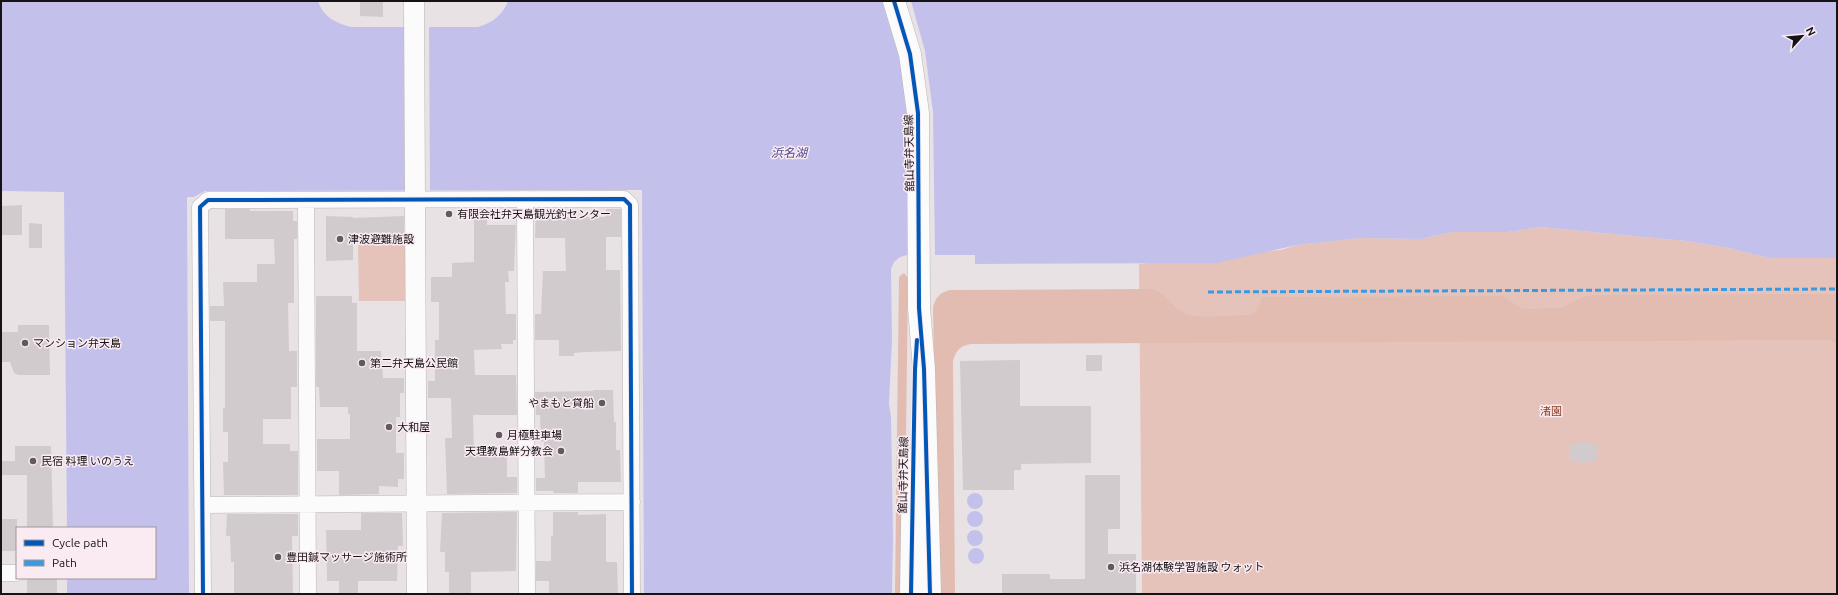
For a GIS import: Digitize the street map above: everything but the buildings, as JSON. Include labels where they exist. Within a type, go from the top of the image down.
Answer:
[{"type":"main road","name":"舘山寺弁天島線","points":[[894,1],[910,54],[917,106],[919,308],[914,369],[911,594]]},
{"type":"main road","name":"舘山寺弁天島線","points":[[919,308],[924,369],[930,594]]},
{"type":"street","points":[[414,1],[417,594]]},
{"type":"street","points":[[203,594],[200,207],[208,200],[306,200],[415,197],[624,199],[630,205],[632,594]]},
{"type":"street","points":[[525,199],[527,594]]},
{"type":"street","points":[[306,200],[308,594]]},
{"type":"street","points":[[202,505],[632,502]]},
{"type":"street","points":[[1,572],[16,573]]},
{"type":"green space","name":"渚園","points":[[1540,227],[1686,241],[1728,248],[1769,258],[1837,258],[1837,594],[1142,594],[1139,264],[1281,250],[1297,245],[1360,238],[1421,239],[1452,232],[1508,232]]},
{"type":"green space","points":[[406,244],[406,301],[359,301],[358,245]]},
{"type":"shaded area","points":[[904,273],[908,278],[904,594],[895,594],[899,277]]},
{"type":"shaded area","points":[[1151,289],[1161,293],[1176,308],[1185,314],[1207,317],[1250,315],[1255,313],[1262,298],[1266,297],[1500,296],[1507,298],[1521,308],[1525,309],[1561,308],[1580,298],[1592,295],[1837,294],[1837,346],[1830,340],[967,345],[959,349],[953,361],[955,594],[938,594],[933,307],[937,298],[941,294],[950,290]]},
{"type":"water","name":"浜名湖","points":[[1,1],[318,1],[320,7],[331,19],[352,27],[478,27],[496,18],[506,6],[508,1],[1837,1],[1837,258],[1769,258],[1728,248],[1686,241],[1540,227],[1508,232],[1452,232],[1421,239],[1360,238],[1297,245],[1217,263],[975,264],[975,255],[907,255],[900,257],[894,262],[891,269],[892,339],[889,404],[891,417],[893,537],[892,594],[644,594],[642,190],[205,191],[194,197],[187,197],[189,594],[67,594],[67,579],[156,579],[156,527],[67,527],[64,192],[1,191]]},
{"type":"water","points":[[972,493],[978,493],[983,498],[981,507],[978,509],[972,509],[967,504],[967,498]]},
{"type":"water","points":[[972,511],[978,511],[983,516],[981,525],[978,527],[972,527],[967,522],[967,516]]},
{"type":"water","points":[[972,530],[978,530],[983,535],[981,544],[978,546],[972,546],[967,541],[967,535]]},
{"type":"water","points":[[973,548],[979,548],[984,553],[982,562],[979,564],[973,564],[968,559],[968,553]]},
{"type":"pier","points":[[883,1],[911,1],[925,51],[933,112],[935,257],[908,257],[907,113],[899,56]]},
{"type":"pier","points":[[406,26],[429,26],[430,192],[407,192]]},
{"type":"marked path","points":[[1208,292],[1837,289]]},
{"type":"cycle path","points":[[894,1],[910,54],[918,113],[919,308],[924,369],[930,594]]},
{"type":"cycle path","points":[[203,594],[200,207],[208,200],[624,199],[630,205],[632,594]]},
{"type":"cycle path","points":[[911,594],[915,369],[917,340]]},
{"type":"place","name":"有限会社弁天島観光釣センター","points":[[449,214]]},
{"type":"place","name":"津波避難施設","points":[[340,239]]},
{"type":"place","name":"マンション弁天島","points":[[25,343]]},
{"type":"place","name":"第二弁天島公民館","points":[[362,363]]},
{"type":"place","name":"やまもと貸船","points":[[602,403]]},
{"type":"place","name":"大和屋","points":[[389,427]]},
{"type":"place","name":"月極駐車場","points":[[499,435]]},
{"type":"place","name":"天理教島鮮分教会","points":[[561,451]]},
{"type":"place","name":"民宿 料理 いのうえ","points":[[33,461]]},
{"type":"place","name":"豊田鍼マッサージ施術所","points":[[278,557]]},
{"type":"place","name":"浜名湖体験学習施設 ウォット","points":[[1111,567]]}]
